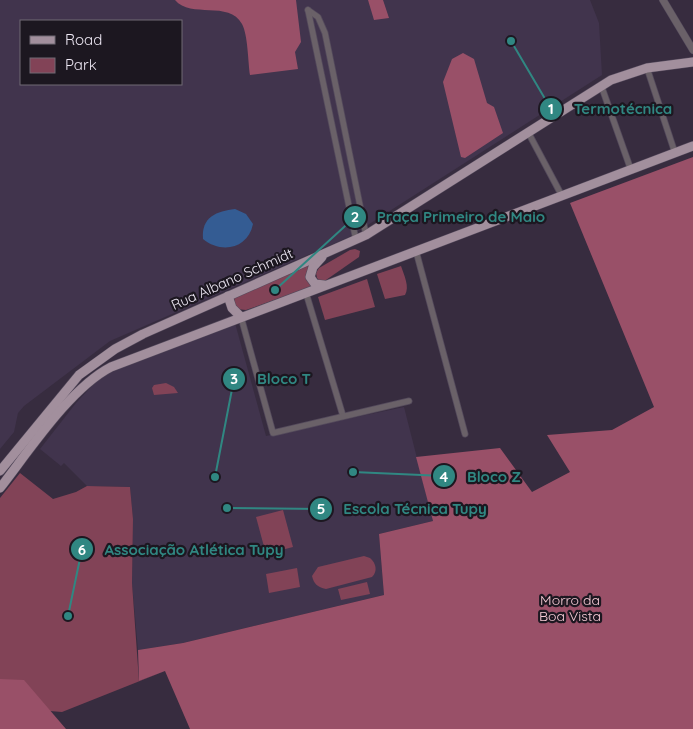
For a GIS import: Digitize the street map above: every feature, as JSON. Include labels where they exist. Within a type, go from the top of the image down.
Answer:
[{"type":"main road","name":"Rua Albano Schmidt","points":[[0,471],[73,381],[88,368],[134,338],[366,235],[601,85],[622,75],[647,68],[693,62]]},
{"type":"main road","points":[[0,488],[74,394],[94,376],[122,362],[693,146]]},
{"type":"main road","points":[[326,285],[315,284],[311,280],[310,274],[316,263],[331,251]]},
{"type":"main road","points":[[228,296],[232,308],[241,317]]},
{"type":"street","points":[[663,0],[693,50]]},
{"type":"street","points":[[356,240],[308,10],[318,17],[321,22],[366,235]]},
{"type":"street","points":[[647,68],[675,153]]},
{"type":"street","points":[[324,85],[335,83]]},
{"type":"street","points":[[601,85],[630,170]]},
{"type":"street","points":[[528,132],[562,196]]},
{"type":"street","points":[[416,251],[465,434]]},
{"type":"street","points":[[306,292],[343,416]]},
{"type":"street","points":[[241,317],[273,433],[409,400]]},
{"type":"shaded area","points":[[0,0],[590,0],[599,23],[602,75],[349,237],[110,341],[24,406],[18,413],[14,432],[0,449]]},
{"type":"shaded area","points":[[235,323],[266,436],[404,407],[433,521],[379,534],[384,595],[183,643],[138,650],[132,583],[133,519],[130,487],[87,486],[64,463],[61,466],[40,449],[76,403],[101,376]]},
{"type":"green space","points":[[175,0],[296,0],[301,42],[295,52],[298,69],[250,75],[246,35],[242,24],[236,17],[219,11],[200,10],[182,6]]},
{"type":"green space","points":[[368,0],[383,0],[389,18],[374,20]]},
{"type":"green space","points":[[463,53],[474,59],[487,103],[494,107],[503,133],[465,158],[461,157],[443,82],[452,59]]},
{"type":"green space","name":"Morro da Boa Vista","points":[[693,157],[693,729],[190,729],[165,671],[139,681],[138,650],[183,643],[384,595],[379,534],[433,521],[416,457],[500,448],[532,492],[570,472],[547,435],[612,430],[654,407],[570,203]]},
{"type":"green space","points":[[355,249],[360,251],[359,257],[326,280],[320,281],[317,278],[316,273],[319,268]]},
{"type":"green space","points":[[311,264],[307,275],[314,286],[246,310],[236,309],[234,298]]},
{"type":"green space","points":[[401,266],[407,285],[405,295],[385,299],[377,274]]},
{"type":"green space","points":[[367,279],[375,307],[325,320],[318,297]]},
{"type":"green space","points":[[166,383],[174,387],[178,393],[154,395],[152,388],[154,385]]},
{"type":"green space","points":[[20,473],[53,499],[76,492],[87,486],[130,487],[133,519],[132,583],[139,681],[165,671],[62,712],[0,707],[0,498]]},
{"type":"green space","points":[[283,510],[293,547],[266,554],[256,517]]},
{"type":"green space","points":[[364,556],[374,562],[376,570],[372,577],[326,589],[316,585],[312,576],[318,567]]},
{"type":"green space","points":[[297,568],[300,587],[269,593],[266,574]]},
{"type":"green space","points":[[367,582],[370,594],[341,600],[338,589]]},
{"type":"green space","points":[[0,679],[24,680],[66,729],[0,729]]},
{"type":"water","points":[[235,209],[246,214],[253,224],[246,239],[240,244],[225,247],[210,244],[203,239],[203,231],[208,220],[222,211]]},
{"type":"place","name":"Termotécnica","points":[[511,41]]},
{"type":"place","name":"Praça Primeiro de Maio","points":[[275,290]]},
{"type":"place","name":"Bloco Z","points":[[353,472]]},
{"type":"place","name":"Bloco T","points":[[215,477]]},
{"type":"place","name":"Escola Técnica Tupy","points":[[227,508]]},
{"type":"place","name":"Associação Atlética Tupy","points":[[68,616]]}]
